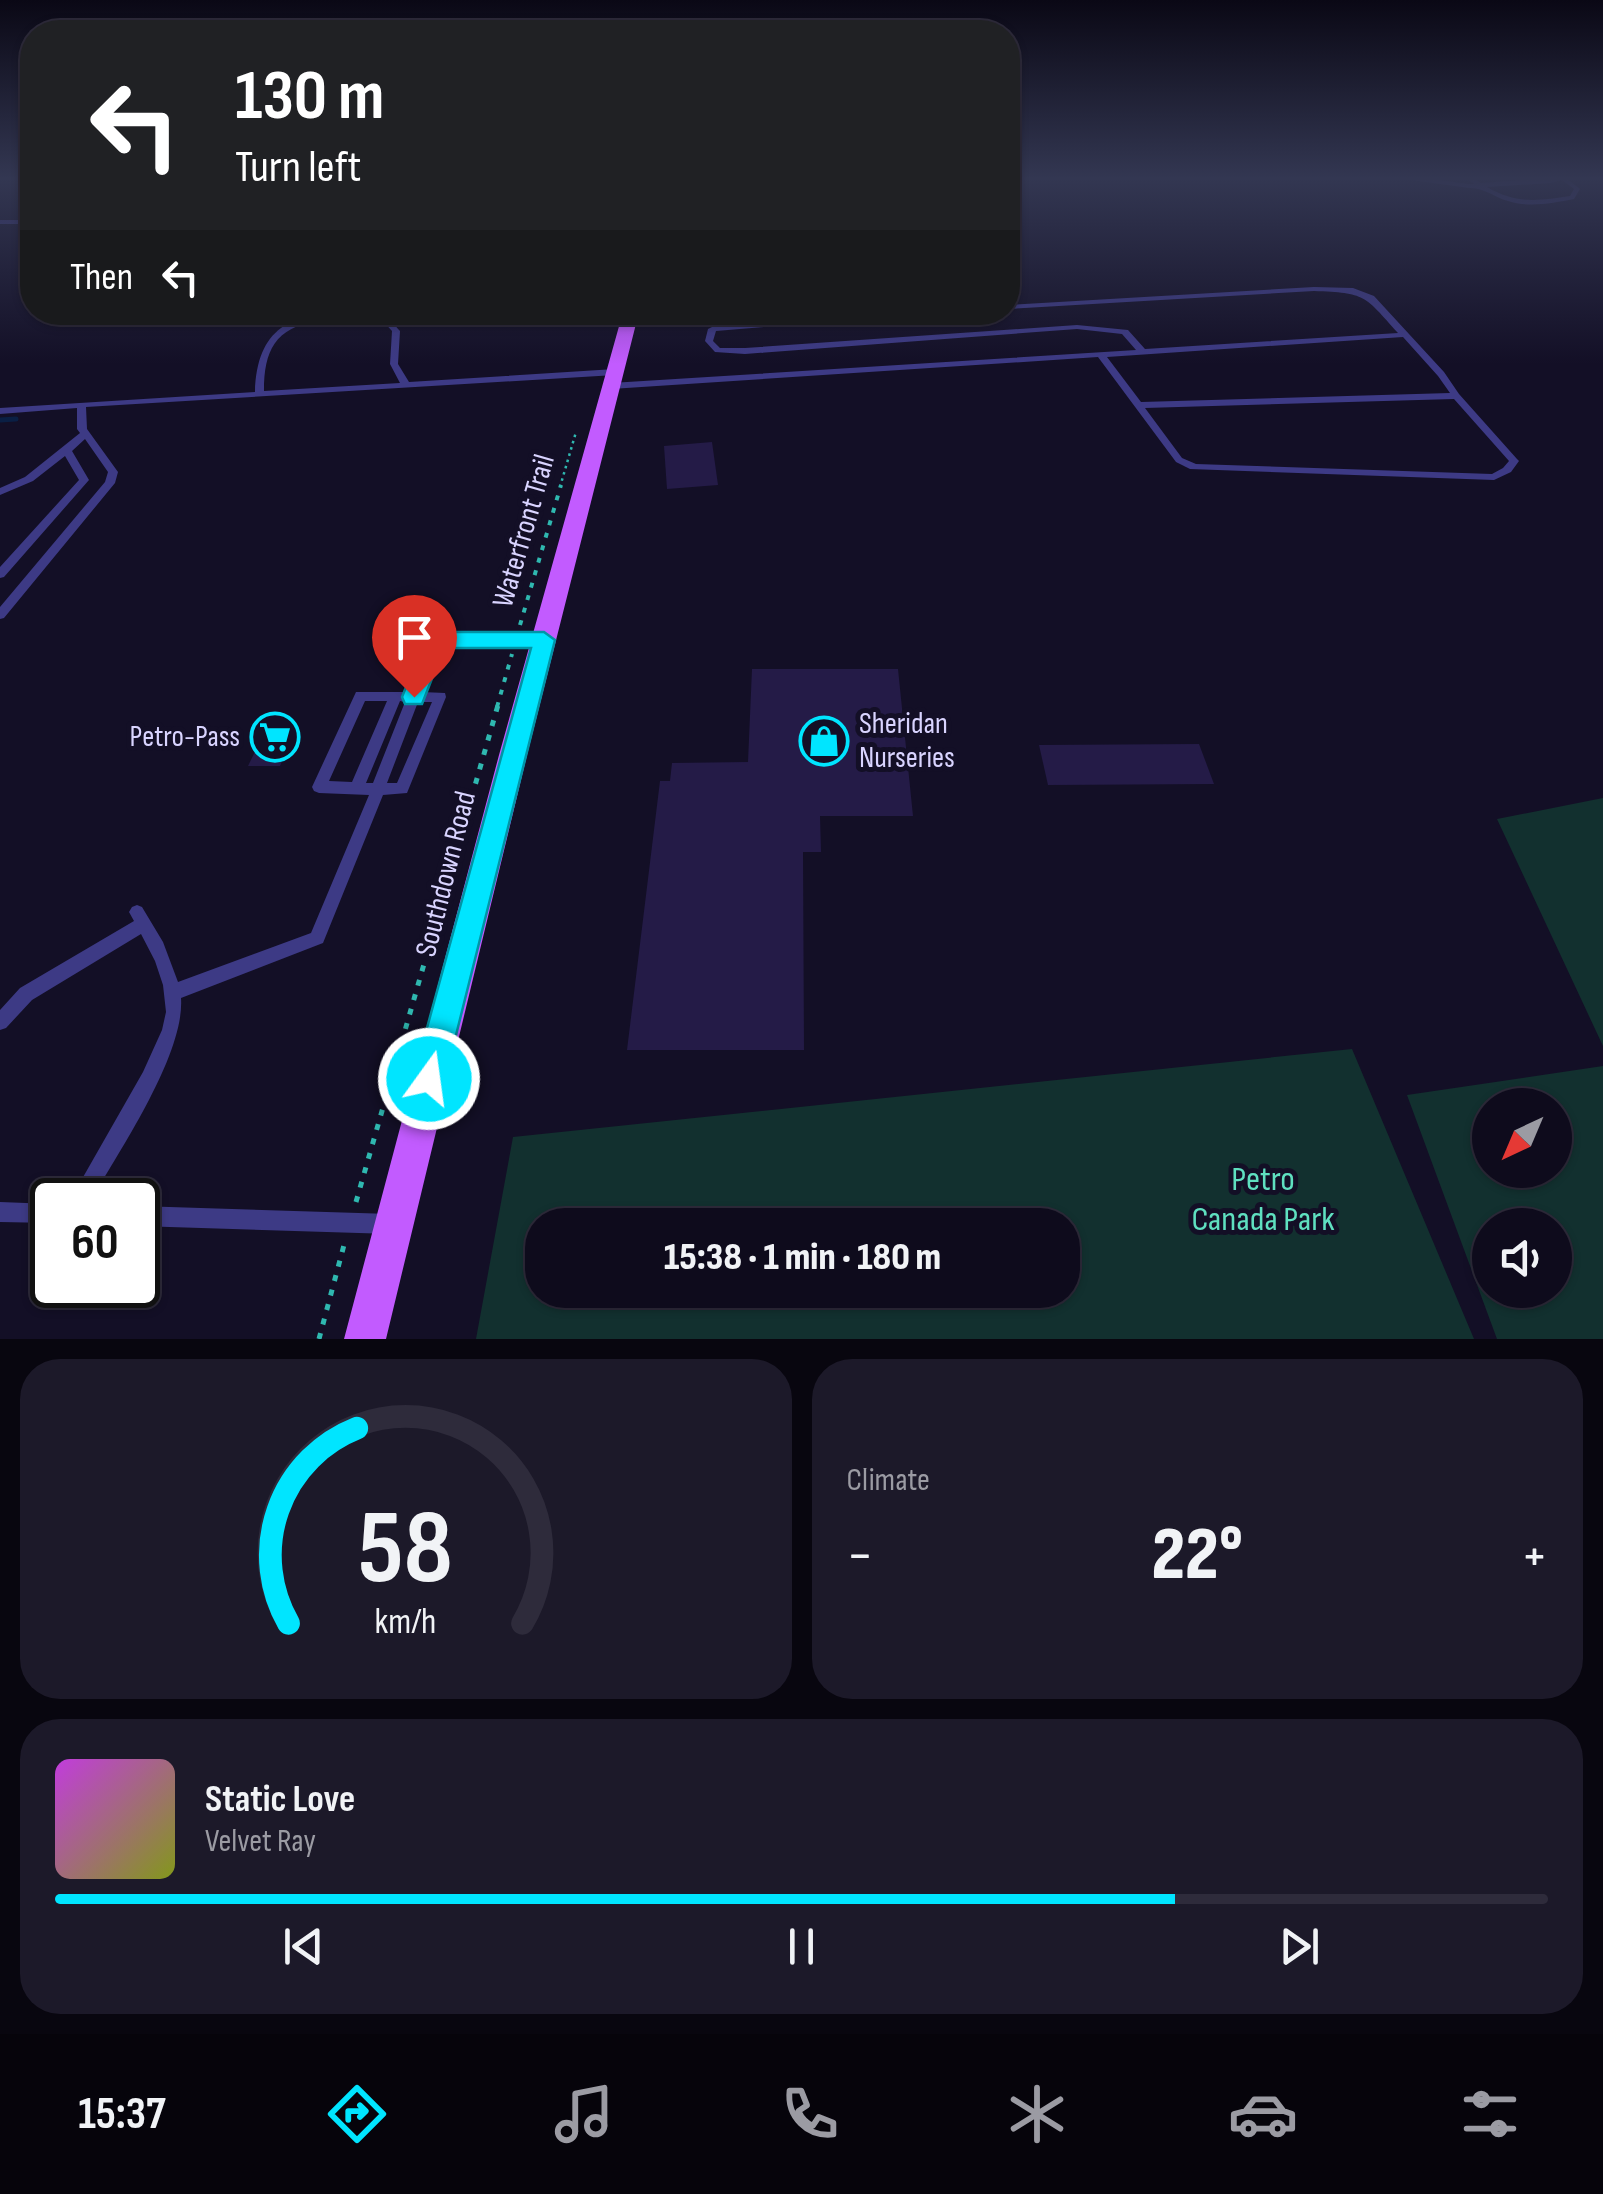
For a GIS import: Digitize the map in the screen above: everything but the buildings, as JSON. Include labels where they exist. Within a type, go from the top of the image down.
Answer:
[{"type":"main road","name":"Southdown Road","points":[[365,1339],[530,640],[628,325]]},
{"type":"lane","points":[[1020,306],[1353,290],[1371,298],[1514,460],[1507,470],[1494,476],[1194,466],[1179,460],[1102,356]]},
{"type":"lane","points":[[259,394],[260,358],[268,341],[296,325]]},
{"type":"lane","points":[[390,325],[396,332],[394,364],[406,385]]},
{"type":"lane","points":[[760,325],[712,329],[709,340],[718,350],[745,351],[1113,328],[1124,332],[1142,351]]},
{"type":"lane","points":[[908,325],[914,339]]},
{"type":"lane","points":[[0,411],[406,385],[1102,356],[1402,335]]},
{"type":"lane","points":[[1140,405],[1456,396]]},
{"type":"lane","points":[[0,615],[110,483],[110,462],[86,433],[81,405]]},
{"type":"lane","points":[[0,492],[29,479],[86,433]]},
{"type":"lane","points":[[0,574],[84,480],[67,450]]},
{"type":"lane","points":[[172,993],[316,938],[436,640],[530,640]]},
{"type":"lane","points":[[361,696],[395,697],[440,697],[402,789],[319,786],[361,696]]},
{"type":"lane","points":[[357,788],[395,697]]},
{"type":"lane","points":[[0,1022],[26,994],[140,918],[161,951],[172,993],[170,1033],[92,1178]]},
{"type":"lane","points":[[0,1212],[30,1213]]},
{"type":"lane","points":[[160,1217],[393,1224]]},
{"type":"path","name":"Waterfront Trail","points":[[318,1339],[350,1223],[530,640],[576,430]]},
{"type":"green space","points":[[1603,798],[1603,1046],[1497,819]]},
{"type":"green space","name":"Petro Canada Park","points":[[1352,1049],[1474,1339],[476,1339],[513,1137]]},
{"type":"green space","points":[[1603,1066],[1603,1339],[1497,1339],[1486,1308],[1572,1308],[1572,1208],[1472,1208],[1472,1271],[1407,1095]]},
{"type":"waterway","points":[[0,420],[16,419]]},
{"type":"place","name":"Petro-Pass","points":[[275,737]]},
{"type":"place","name":"Sheridan Nurseries","points":[[824,741]]},
{"type":"route","points":[[414,697],[436,640],[544,640],[429,1079]]}]
